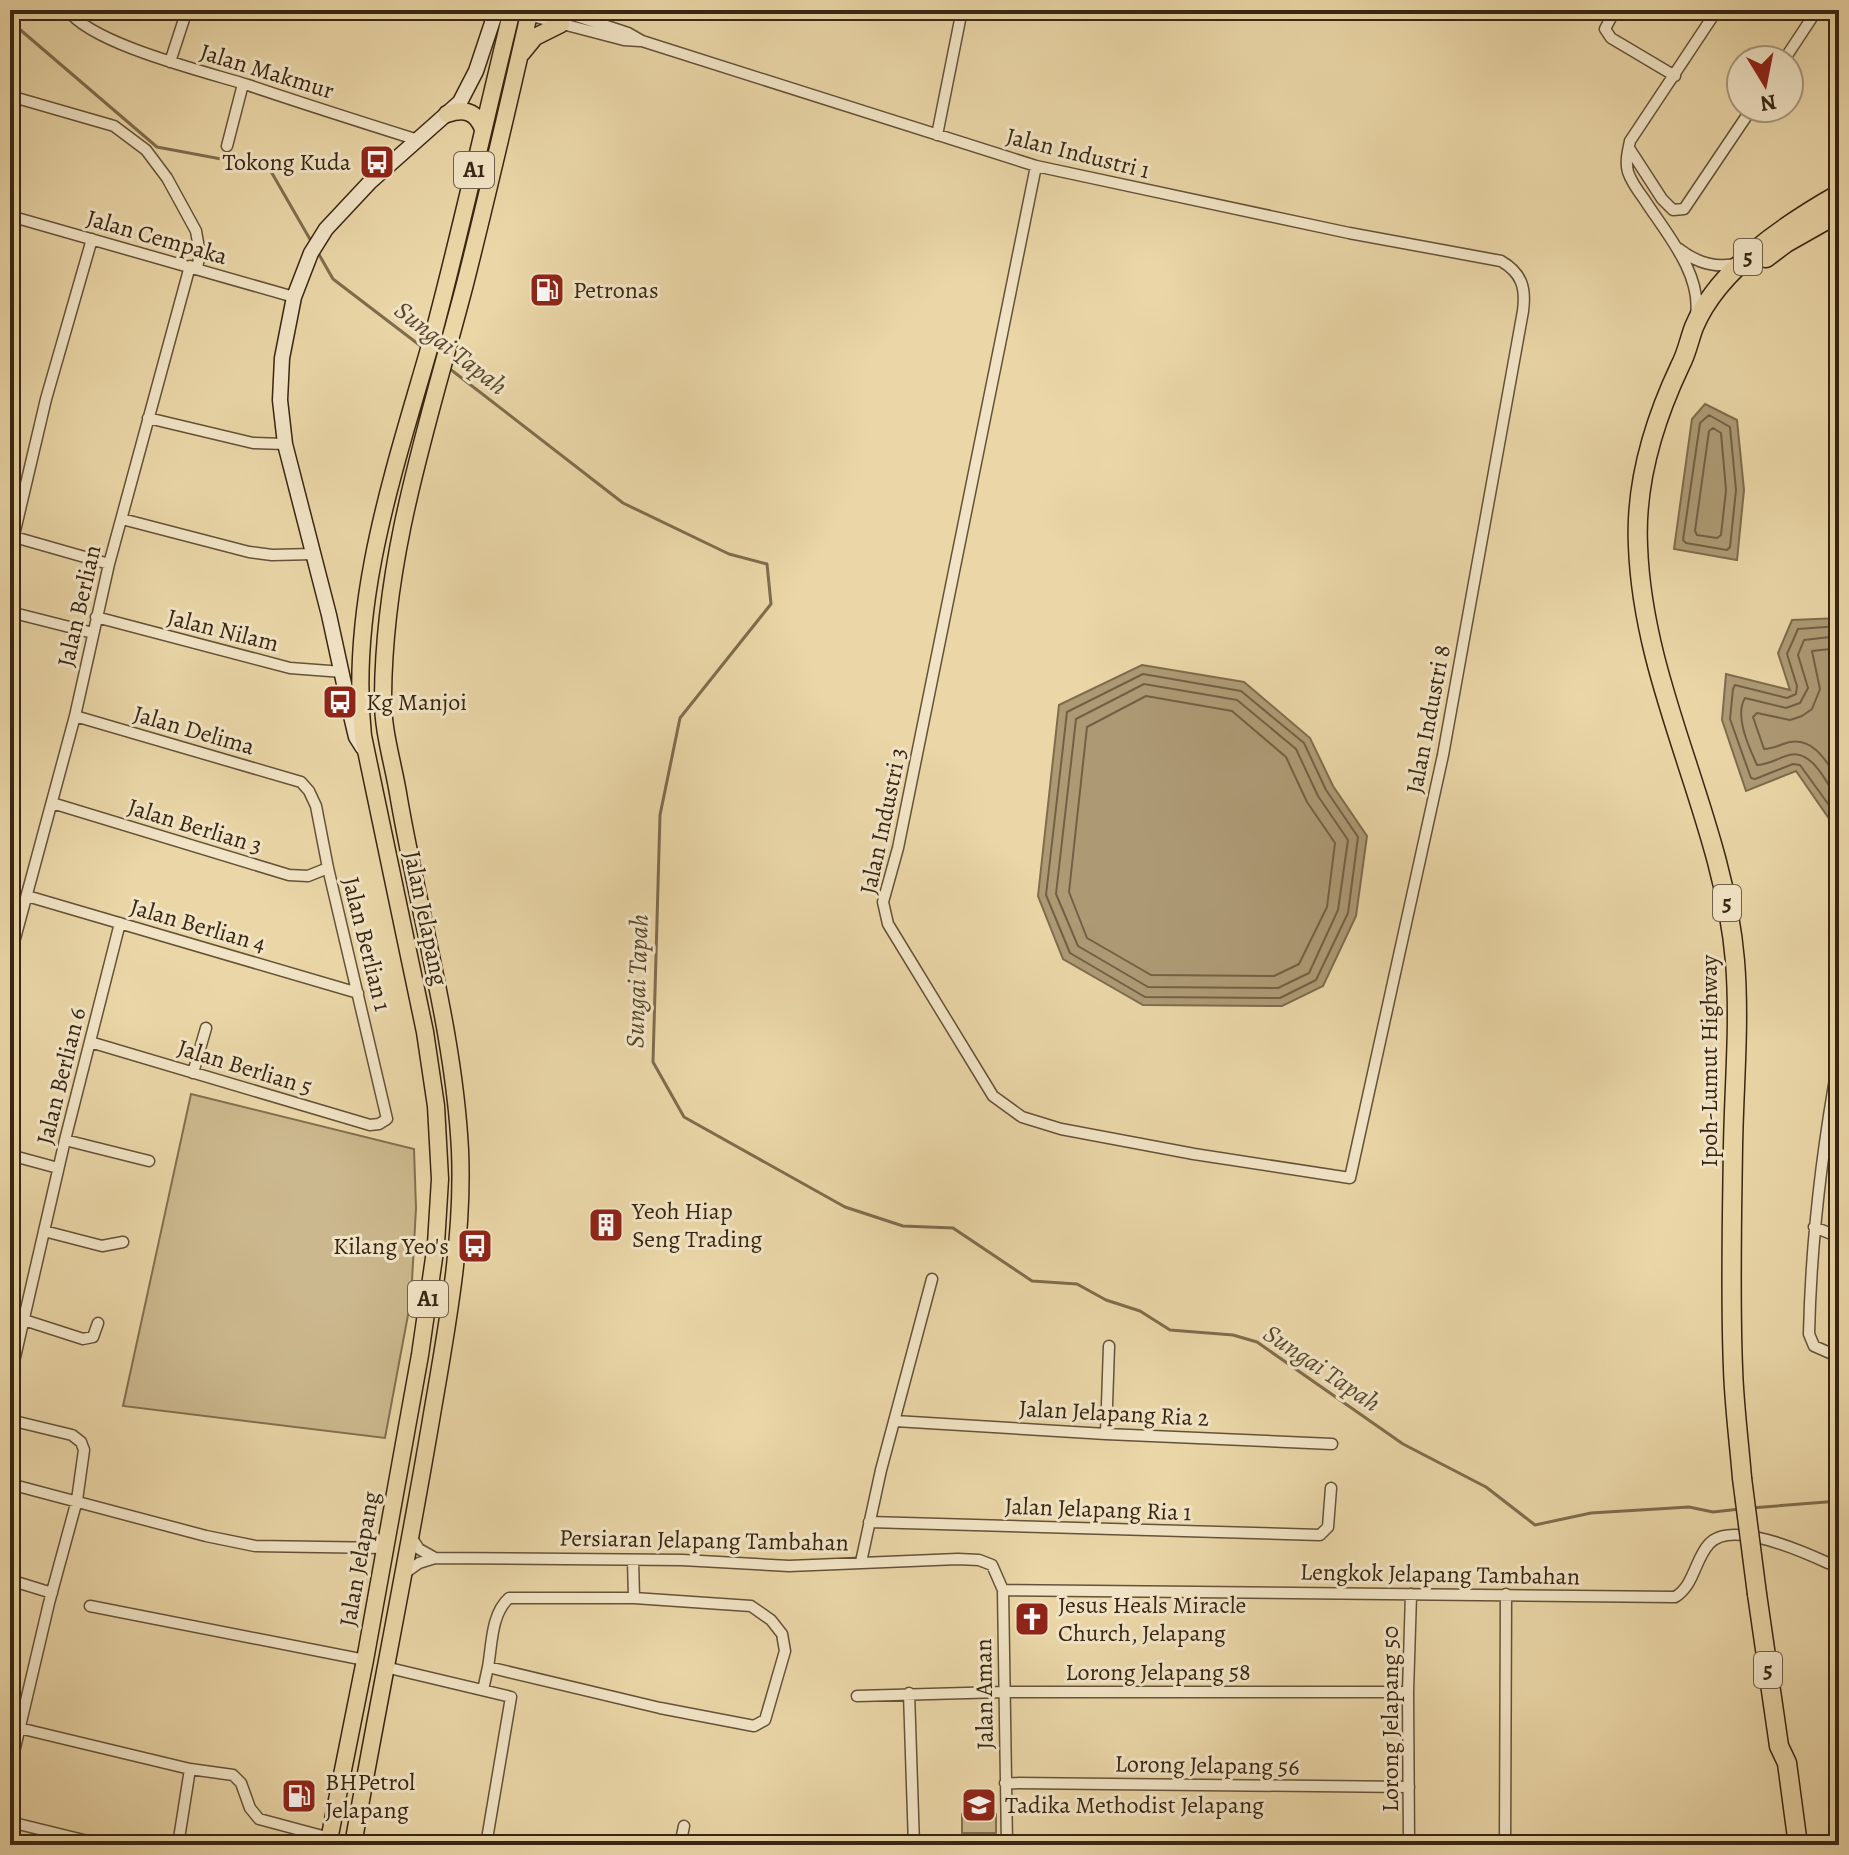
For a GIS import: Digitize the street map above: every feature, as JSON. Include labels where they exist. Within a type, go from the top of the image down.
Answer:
[{"type":"highway","name":"Ipoh-Lumut Highway","points":[[1798,1845],[1787,1763],[1779,1746],[1757,1594],[1742,1478],[1733,1371],[1735,961],[1725,887],[1653,650],[1641,588],[1637,542],[1652,435],[1689,348],[1694,328],[1706,306],[1742,262],[1802,215],[1839,194]]},
{"type":"highway","name":"Ipoh-Lumut Highway","points":[[1689,348],[1737,285],[1759,263],[1786,243],[1839,213]]},
{"type":"highway","name":"Ipoh-Lumut Highway","points":[[1779,1746],[1777,1758],[1789,1845]]},
{"type":"main road","name":"Jalan Jelapang","points":[[353,1845],[405,1573],[448,1321],[460,1157],[448,1044],[415,891],[382,702],[389,595],[411,480],[519,57],[520,12]]},
{"type":"main road","name":"Jalan Jelapang","points":[[329,1841],[420,1355],[436,1244],[440,1179],[436,1106],[425,1032],[366,751],[359,694],[366,594],[385,504],[434,328],[483,129],[520,12]]},
{"type":"main road","points":[[519,57],[535,37],[563,14]]},
{"type":"main road","points":[[447,114],[458,111],[472,113],[477,116],[483,129]]},
{"type":"main road","points":[[362,657],[368,691],[382,702],[370,719],[366,751]]},
{"type":"street","name":"Jalan Makmur","points":[[68,10],[73,18],[114,41],[170,62],[418,140]]},
{"type":"street","points":[[170,62],[187,10]]},
{"type":"street","points":[[447,114],[465,79],[484,10]]},
{"type":"street","points":[[366,751],[356,737],[343,672],[285,444],[280,400],[282,358],[294,297],[302,274],[326,229],[370,182],[460,102],[474,77],[495,14],[502,10],[520,12]]},
{"type":"street","points":[[937,135],[962,10]]},
{"type":"street","points":[[1615,10],[1605,29],[1611,38],[1675,76]]},
{"type":"street","points":[[1694,328],[1698,304],[1694,288],[1674,245],[1628,172],[1629,148],[1630,141],[1717,10]]},
{"type":"street","points":[[1795,44],[1817,10]]},
{"type":"street","name":"Jalan Industri 1","points":[[520,12],[563,14],[624,40],[642,41],[1036,166],[1349,233],[1501,261],[1513,267]]},
{"type":"street","points":[[227,146],[243,84]]},
{"type":"street","name":"Jalan Berlian","points":[[10,96],[114,126],[146,150],[167,178],[196,231],[200,254],[148,418],[96,617],[75,716],[10,957]]},
{"type":"street","points":[[1629,148],[1662,199],[1673,210],[1684,209],[1741,124]]},
{"type":"street","name":"Jalan Industri 3","points":[[1036,166],[901,834],[883,902],[888,924],[993,1096],[1022,1117],[1061,1129],[1194,1154],[1350,1178]]},
{"type":"street","name":"Jalan Cempaka","points":[[10,216],[294,297]]},
{"type":"street","points":[[10,552],[46,399],[92,239]]},
{"type":"street","points":[[1674,245],[1704,263],[1730,266],[1742,262]]},
{"type":"street","name":"Jalan Industri 8","points":[[1350,1178],[1443,755],[1520,325],[1524,287],[1513,267]]},
{"type":"street","points":[[148,418],[253,443],[270,446],[285,444]]},
{"type":"street","points":[[122,519],[249,552],[314,554]]},
{"type":"street","points":[[12,537],[109,564]]},
{"type":"street","points":[[10,612],[93,633]]},
{"type":"street","name":"Jalan Nilam","points":[[96,617],[290,668],[343,672]]},
{"type":"street","name":"Jalan Delima","points":[[75,716],[301,782]]},
{"type":"street","name":"Jalan Berlian 1","points":[[301,782],[316,806],[387,1119]]},
{"type":"street","name":"Jalan Berlian 3","points":[[52,803],[289,875],[308,876],[328,868]]},
{"type":"street","name":"Jalan Berlian 4","points":[[27,896],[358,993]]},
{"type":"street","name":"Jalan Berlian 6","points":[[10,1379],[58,1168],[120,923]]},
{"type":"street","points":[[193,1073],[206,1028]]},
{"type":"street","name":"Jalan Berlian 5","points":[[90,1042],[370,1125],[387,1119]]},
{"type":"street","points":[[1839,1057],[1834,1113],[1814,1227],[1809,1334],[1814,1346],[1839,1357]]},
{"type":"street","points":[[65,1140],[149,1161]]},
{"type":"street","points":[[10,1155],[58,1168]]},
{"type":"street","points":[[1814,1227],[1839,1237]]},
{"type":"street","points":[[44,1231],[102,1246],[123,1242]]},
{"type":"street","points":[[861,1562],[932,1279]]},
{"type":"street","points":[[24,1320],[83,1339],[96,1334],[98,1323]]},
{"type":"street","points":[[1106,1434],[1109,1346]]},
{"type":"street","points":[[10,1420],[72,1435],[81,1442],[84,1450],[77,1500],[10,1769]]},
{"type":"street","name":"Jalan Jelapang Ria 2","points":[[895,1421],[1106,1434],[1324,1441],[1332,1444]]},
{"type":"street","points":[[10,1484],[255,1546],[386,1548]]},
{"type":"street","name":"Jalan Jelapang Ria 1","points":[[869,1522],[1320,1535],[1328,1527],[1331,1488]]},
{"type":"street","name":"Lengkok Jelapang Tambahan","points":[[1003,1590],[1675,1597],[1684,1591],[1708,1544],[1717,1537],[1725,1536],[1767,1538],[1839,1565]]},
{"type":"street","points":[[411,1537],[419,1549],[435,1558]]},
{"type":"street","name":"Persiaran Jelapang Tambahan","points":[[405,1573],[419,1563],[435,1558],[633,1560],[789,1566],[979,1560],[992,1565],[1003,1590]]},
{"type":"street","points":[[633,1560],[634,1598]]},
{"type":"street","points":[[10,1580],[52,1593]]},
{"type":"street","name":"Jalan Aman","points":[[1003,1590],[1007,1845]]},
{"type":"street","name":"Lorong Jelapang 50","points":[[1409,1845],[1411,1594]]},
{"type":"street","points":[[1505,1845],[1506,1594]]},
{"type":"street","points":[[483,1690],[495,1623],[509,1598],[634,1598],[751,1606],[771,1620],[782,1634],[785,1651],[765,1720],[754,1726],[660,1708],[488,1667]]},
{"type":"street","points":[[90,1606],[365,1660]]},
{"type":"street","points":[[385,1667],[511,1697],[486,1845]]},
{"type":"street","name":"Lorong Jelapang 58","points":[[857,1696],[1003,1692],[1408,1692]]},
{"type":"street","points":[[909,1693],[914,1845]]},
{"type":"street","points":[[19,1728],[190,1769],[233,1775],[241,1783],[250,1808],[259,1819],[329,1841]]},
{"type":"street","points":[[178,1845],[190,1769]]},
{"type":"street","name":"Lorong Jelapang 56","points":[[1005,1783],[1409,1787]]},
{"type":"street","points":[[10,1822],[104,1845]]},
{"type":"street","points":[[680,1845],[684,1826]]},
{"type":"shaded area","points":[[191,1094],[414,1149],[416,1208],[411,1299],[385,1438],[123,1406]]},
{"type":"shaded area","points":[[962,1814],[996,1814],[996,1833],[962,1833]]},
{"type":"water","points":[[1705,404],[1737,420],[1744,490],[1737,560],[1674,549],[1692,419]]},
{"type":"water","points":[[1839,618],[1839,833],[1796,771],[1746,791],[1722,720],[1726,674],[1790,690],[1778,653],[1792,620]]},
{"type":"water","points":[[1142,665],[1244,682],[1310,738],[1333,786],[1367,836],[1356,916],[1323,986],[1282,1006],[1143,1005],[1063,959],[1038,896],[1059,705]]},
{"type":"waterway","name":"Sungai Tapah","points":[[10,21],[157,147],[269,168],[311,241]]},
{"type":"waterway","name":"Sungai Tapah","points":[[317,251],[333,279],[422,347]]},
{"type":"waterway","name":"Sungai Tapah","points":[[450,369],[623,503],[729,554],[767,564],[771,604],[680,718],[660,815],[653,1062],[684,1117],[845,1207],[903,1226],[953,1228],[1032,1281],[1077,1284],[1106,1300],[1140,1311],[1170,1330],[1233,1335],[1257,1342],[1403,1444],[1486,1487],[1535,1525],[1591,1513],[1689,1507],[1713,1512],[1740,1509]]},
{"type":"waterway","name":"Sungai Tapah","points":[[1751,1508],[1839,1501]]},
{"type":"place","name":"Tokong Kuda","points":[[377,162]]},
{"type":"place","name":"Petronas","points":[[547,290]]},
{"type":"place","name":"Kg Manjoi","points":[[340,702]]},
{"type":"place","name":"Yeoh Hiap Seng Trading","points":[[606,1225]]},
{"type":"place","name":"Kilang Yeo's","points":[[475,1246]]},
{"type":"place","name":"Jesus Heals Miracle Church, Jelapang","points":[[1032,1619]]},
{"type":"place","name":"BHPetrol Jelapang","points":[[299,1796]]},
{"type":"place","name":"Tadika Methodist Jelapang","points":[[979,1805]]}]
